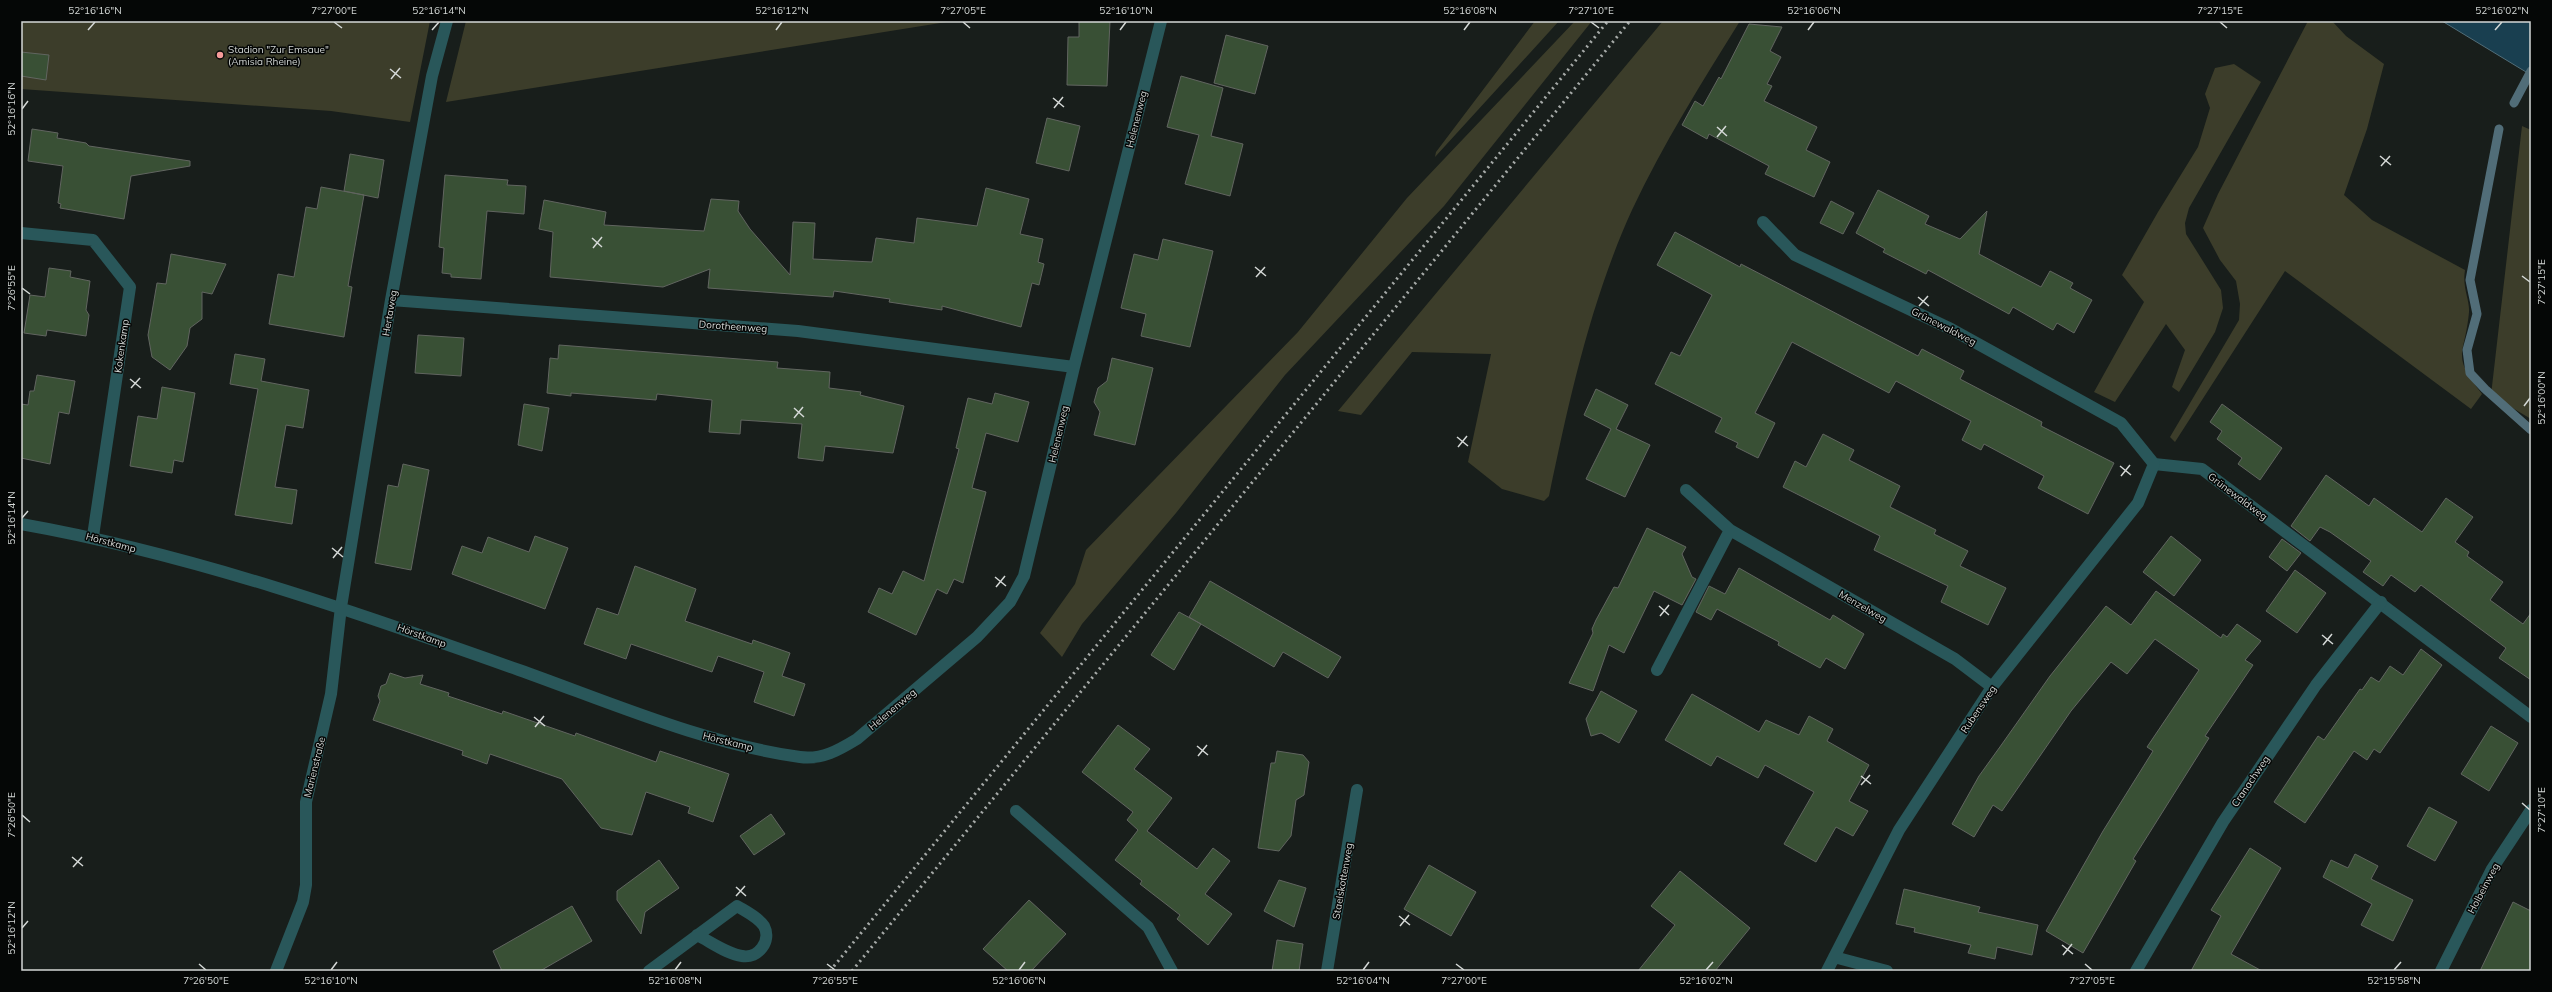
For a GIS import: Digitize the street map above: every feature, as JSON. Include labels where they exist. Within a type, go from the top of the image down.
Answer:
[{"type":"street","name":"Hertaweg","points":[[341,607],[391,300],[432,76],[447,21]]},
{"type":"street","name":"Helenenweg","points":[[818,758],[836,752],[857,739],[976,637],[1010,602],[1024,576],[1074,366],[1161,21]]},
{"type":"street","name":"Grünewaldweg","points":[[1763,222],[1795,255],[1951,329],[2121,423],[2154,464],[2202,469],[2381,602],[2531,717]]},
{"type":"street","name":"Kokenkamp","points":[[21,233],[94,240],[130,287],[93,536]]},
{"type":"street","name":"Dorotheenweg","points":[[391,300],[798,331],[1074,366]]},
{"type":"street","name":"Rubensweg","points":[[1827,971],[1899,830],[1992,687],[2138,503],[2154,464]]},
{"type":"street","name":"Menzelweg","points":[[1686,490],[1730,530],[1955,659],[1992,687]]},
{"type":"street","name":"Hörstkamp","points":[[21,524],[93,536],[341,607],[711,738],[801,757],[818,758]]},
{"type":"street","points":[[1656,670],[1730,530]]},
{"type":"street","name":"Cranachweg","points":[[2136,971],[2223,822],[2316,685],[2381,602]]},
{"type":"street","name":"Marienstraße","points":[[276,971],[303,902],[306,885],[306,802],[331,694],[341,607]]},
{"type":"street","name":"Staelskottenweg","points":[[1327,971],[1357,790]]},
{"type":"street","name":"Holbeinweg","points":[[2441,971],[2492,869],[2531,810]]},
{"type":"street","points":[[1016,811],[1148,926],[1172,971]]},
{"type":"street","points":[[649,971],[697,935],[737,906],[759,920],[766,932],[766,938],[760,951],[755,954],[743,956],[697,935]]},
{"type":"street","points":[[1834,957],[1887,971]]},
{"type":"green space","name":"Stadion \"Zur Emsaue\" (Amisia Rheine)","points":[[21,21],[430,21],[410,122],[331,111],[21,89]]},
{"type":"green space","points":[[466,21],[953,21],[446,102]]},
{"type":"green space","points":[[1535,21],[1559,21],[1435,157],[1436,152]]},
{"type":"green space","points":[[1575,21],[1592,21],[1444,206],[1285,375],[1176,513],[1082,624],[1062,657],[1040,633],[1075,584],[1086,550],[1298,332],[1407,198]]},
{"type":"green space","points":[[1663,21],[1740,21],[1670,137],[1644,185],[1617,244],[1593,315],[1573,387],[1549,496],[1544,501],[1502,489],[1468,462],[1491,354],[1412,352],[1361,415],[1338,411]]},
{"type":"green space","points":[[2308,21],[2332,21],[2346,36],[2384,64],[2367,129],[2344,195],[2372,220],[2465,270],[2464,282],[2469,312],[2462,354],[2463,362],[2472,381],[2482,394],[2471,409],[2285,271],[2175,442],[2170,437],[2239,320],[2240,304],[2236,281],[2220,260],[2203,228],[2218,194]]},
{"type":"green space","points":[[2234,64],[2261,82],[2189,208],[2185,223],[2186,234],[2221,290],[2223,308],[2215,332],[2179,392],[2172,387],[2185,350],[2166,324],[2115,402],[2094,392],[2144,302],[2122,275],[2158,212],[2198,147],[2210,108],[2205,94],[2215,68]]},
{"type":"green space","points":[[2522,126],[2531,130],[2531,419],[2491,395]]},
{"type":"water","points":[[2442,21],[2531,21],[2531,75]]},
{"type":"building","points":[[1079,21],[1110,21],[1107,86],[1067,85],[1068,37],[1079,37]]},
{"type":"building","points":[[1749,24],[1782,27],[1770,51],[1781,57],[1767,84],[1772,86],[1764,101],[1817,127],[1806,150],[1830,162],[1814,197],[1765,174],[1769,166],[1709,134],[1707,139],[1682,125],[1695,101],[1703,106],[1719,77],[1721,79]]},
{"type":"building","points":[[1226,35],[1268,46],[1255,94],[1214,83]]},
{"type":"building","points":[[21,52],[49,55],[46,80],[21,76]]},
{"type":"building","points":[[1181,76],[1223,88],[1211,136],[1243,144],[1230,196],[1185,184],[1199,135],[1167,127]]},
{"type":"building","points":[[1047,118],[1080,126],[1069,171],[1036,163]]},
{"type":"building","points":[[32,129],[58,133],[57,138],[86,143],[89,146],[190,161],[190,166],[131,176],[124,219],[60,208],[61,204],[58,203],[63,166],[28,161]]},
{"type":"building","points":[[350,154],[384,160],[378,198],[344,191]]},
{"type":"building","points":[[445,175],[508,180],[507,185],[526,186],[524,214],[487,211],[481,279],[451,277],[451,274],[442,273],[444,248],[439,247]]},
{"type":"building","points":[[321,187],[364,195],[348,286],[352,287],[344,337],[269,324],[278,274],[294,277],[306,207],[317,209]]},
{"type":"building","points":[[986,188],[1029,199],[1020,234],[1043,239],[1038,262],[1044,264],[1039,285],[1032,283],[1021,327],[942,306],[942,310],[889,302],[890,299],[834,291],[833,297],[708,288],[710,269],[663,287],[550,277],[553,232],[539,229],[544,200],[606,212],[604,225],[704,231],[711,199],[739,201],[738,211],[750,229],[790,275],[793,222],[815,223],[813,259],[872,262],[876,238],[914,243],[917,218],[977,226]]},
{"type":"building","points":[[1878,190],[1929,216],[1925,224],[1960,239],[1987,211],[1979,254],[2041,287],[2050,271],[2073,283],[2070,288],[2092,300],[2074,333],[2057,323],[2053,330],[2013,307],[2009,314],[1928,270],[1926,274],[1883,252],[1885,249],[1856,233]]},
{"type":"building","points":[[1831,201],[1854,213],[1843,234],[1820,223]]},
{"type":"building","points":[[1675,232],[1740,267],[1741,264],[1918,356],[1922,349],[1964,371],[1960,379],[2042,422],[2041,426],[2114,463],[2088,514],[2038,488],[2044,476],[1984,444],[1981,450],[1962,440],[1971,421],[1896,381],[1889,393],[1792,342],[1755,413],[1775,423],[1758,458],[1736,447],[1738,443],[1715,432],[1722,418],[1655,384],[1671,352],[1680,356],[1712,295],[1657,265]]},
{"type":"building","points":[[1163,239],[1213,251],[1190,347],[1141,336],[1146,314],[1121,308],[1134,254],[1158,260]]},
{"type":"building","points":[[171,254],[226,264],[212,294],[202,292],[202,319],[190,328],[187,346],[170,370],[152,357],[148,335],[157,283],[166,284]]},
{"type":"building","points":[[49,268],[71,271],[70,277],[90,281],[86,310],[89,315],[86,336],[47,330],[46,336],[24,333],[30,295],[45,297]]},
{"type":"building","points":[[418,335],[464,338],[461,376],[415,373]]},
{"type":"building","points":[[559,345],[778,362],[777,368],[830,372],[829,388],[861,392],[860,395],[904,406],[893,453],[825,446],[823,461],[798,458],[802,424],[741,420],[740,434],[709,432],[712,400],[657,394],[656,400],[571,393],[571,396],[547,393],[550,358],[558,359]]},
{"type":"building","points":[[235,354],[265,359],[261,381],[309,390],[303,428],[286,425],[275,487],[297,490],[292,524],[235,515],[258,389],[230,384]]},
{"type":"building","points":[[1112,358],[1153,368],[1135,445],[1094,435],[1100,412],[1094,402],[1098,388],[1107,381]]},
{"type":"building","points":[[37,375],[75,381],[69,414],[59,412],[50,464],[21,458],[21,404],[28,405],[30,391],[34,391]]},
{"type":"building","points":[[162,387],[195,393],[183,462],[174,460],[172,473],[130,466],[138,416],[157,419]]},
{"type":"building","points":[[1596,389],[1628,405],[1616,429],[1650,445],[1625,497],[1586,479],[1611,429],[1584,415]]},
{"type":"building","points":[[995,393],[1029,402],[1018,442],[986,433],[972,488],[986,492],[963,583],[954,579],[947,594],[937,589],[916,635],[868,612],[879,588],[892,594],[903,571],[924,581],[959,449],[956,448],[968,398],[992,404]]},
{"type":"building","points":[[524,404],[549,408],[542,451],[518,445]]},
{"type":"building","points":[[2222,404],[2282,448],[2260,480],[2238,464],[2242,458],[2217,439],[2222,431],[2210,422]]},
{"type":"building","points":[[1823,434],[1854,450],[1849,460],[1900,486],[1890,507],[1936,530],[1934,534],[1968,551],[1960,566],[2006,588],[1988,625],[1941,602],[1948,586],[1874,550],[1880,536],[1783,487],[1795,461],[1806,467]]},
{"type":"building","points":[[403,464],[429,470],[411,570],[375,563],[388,485],[398,487]]},
{"type":"building","points":[[2326,475],[2369,506],[2374,498],[2422,532],[2446,498],[2473,517],[2455,542],[2469,552],[2467,556],[2503,582],[2490,600],[2523,624],[2531,613],[2531,680],[2499,658],[2506,648],[2421,585],[2415,592],[2391,575],[2383,586],[2363,572],[2371,561],[2330,532],[2320,527],[2310,541],[2291,526]]},
{"type":"building","points":[[1647,528],[1686,547],[1682,554],[1692,577],[1696,579],[1682,605],[1654,591],[1624,653],[1609,645],[1593,691],[1569,683],[1593,633],[1592,629],[1596,620],[1614,587],[1618,588]]},
{"type":"building","points":[[535,536],[568,548],[545,609],[452,574],[462,546],[482,553],[488,537],[529,552]]},
{"type":"building","points":[[2171,536],[2201,560],[2174,596],[2143,572]]},
{"type":"building","points":[[2282,539],[2301,553],[2287,571],[2269,557]]},
{"type":"building","points":[[635,566],[696,589],[685,621],[752,644],[753,640],[790,653],[782,676],[805,684],[794,716],[754,702],[764,672],[718,656],[712,672],[631,644],[626,659],[584,644],[597,608],[618,615]]},
{"type":"building","points":[[1739,568],[1830,620],[1833,615],[1864,634],[1845,669],[1826,658],[1820,668],[1778,645],[1779,642],[1717,609],[1711,620],[1696,612],[1709,586],[1725,594]]},
{"type":"building","points":[[2295,570],[2326,593],[2297,633],[2266,611]]},
{"type":"building","points":[[1210,581],[1341,657],[1328,678],[1283,652],[1274,667],[1189,617]]},
{"type":"building","points":[[2156,591],[2221,638],[2223,634],[2227,637],[2237,624],[2261,641],[2245,660],[2253,665],[2205,736],[2209,738],[2133,859],[2136,861],[2083,953],[2046,931],[2103,831],[2153,751],[2147,747],[2199,670],[2155,639],[2127,674],[2111,662],[2071,711],[2002,811],[1993,805],[1974,837],[1952,824],[1979,776],[2050,676],[2106,606],[2131,625]]},
{"type":"building","points":[[1179,612],[1201,624],[1174,670],[1151,655]]},
{"type":"building","points":[[2421,649],[2442,665],[2380,753],[2374,749],[2367,760],[2354,751],[2305,823],[2274,802],[2318,736],[2324,740],[2360,689],[2362,690],[2371,677],[2379,682],[2390,666],[2403,675]]},
{"type":"building","points":[[390,673],[405,678],[423,675],[420,684],[449,693],[448,696],[502,714],[503,711],[575,736],[576,733],[656,762],[660,751],[729,774],[713,822],[688,813],[690,807],[646,792],[632,835],[601,828],[562,779],[490,754],[487,764],[462,755],[463,751],[373,720],[380,701],[378,696],[381,686],[386,684]]},
{"type":"building","points":[[1601,691],[1637,711],[1619,743],[1601,733],[1591,736],[1586,719]]},
{"type":"building","points":[[1692,694],[1759,732],[1766,720],[1799,735],[1809,716],[1833,729],[1827,741],[1869,765],[1849,801],[1868,811],[1853,836],[1836,827],[1816,862],[1784,844],[1814,792],[1765,765],[1758,778],[1717,756],[1711,766],[1665,740]]},
{"type":"building","points":[[1118,725],[1150,749],[1134,769],[1172,798],[1147,831],[1197,869],[1213,848],[1230,861],[1205,894],[1232,914],[1208,945],[1177,919],[1180,915],[1140,884],[1142,881],[1115,860],[1138,830],[1127,820],[1133,812],[1082,772]]},
{"type":"building","points":[[2491,726],[2518,743],[2489,791],[2461,774]]},
{"type":"building","points":[[1277,751],[1303,755],[1309,762],[1304,795],[1296,800],[1291,836],[1279,851],[1258,848],[1271,763],[1275,763]]},
{"type":"building","points":[[2429,807],[2457,822],[2435,861],[2407,846]]},
{"type":"building","points":[[771,814],[785,834],[754,855],[740,836]]},
{"type":"building","points":[[2250,848],[2281,868],[2231,954],[2262,971],[2191,971],[2221,916],[2211,910]]},
{"type":"building","points":[[2355,854],[2378,866],[2371,879],[2413,900],[2393,941],[2361,925],[2372,904],[2323,877],[2331,860],[2348,868]]},
{"type":"building","points":[[659,860],[679,888],[645,912],[641,934],[617,900],[617,891]]},
{"type":"building","points":[[1429,865],[1476,892],[1451,936],[1404,909]]},
{"type":"building","points":[[1680,871],[1750,928],[1715,971],[1638,971],[1675,925],[1651,906]]},
{"type":"building","points":[[1279,880],[1306,888],[1294,927],[1264,911]]},
{"type":"building","points":[[1904,889],[1980,907],[1978,912],[2038,925],[2032,955],[1997,947],[1995,959],[1968,953],[1971,945],[1914,932],[1915,928],[1896,924]]},
{"type":"building","points":[[1029,900],[1066,934],[1031,971],[1008,971],[983,949]]},
{"type":"building","points":[[2513,902],[2531,911],[2531,971],[2480,971]]},
{"type":"building","points":[[572,906],[592,941],[540,971],[502,971],[493,951]]},
{"type":"building","points":[[1277,940],[1303,944],[1299,971],[1272,971]]},
{"type":"waterway","points":[[2514,103],[2531,71]]},
{"type":"waterway","points":[[2499,129],[2470,280],[2477,314],[2467,350],[2470,373],[2485,389],[2531,430]]},
{"type":"railway","points":[[830,971],[1608,21]]},
{"type":"railway","points":[[852,971],[1630,21]]},
{"type":"place","name":"Stadion \"Zur Emsaue\" (Amisia Rheine)","points":[[220,55]]}]
